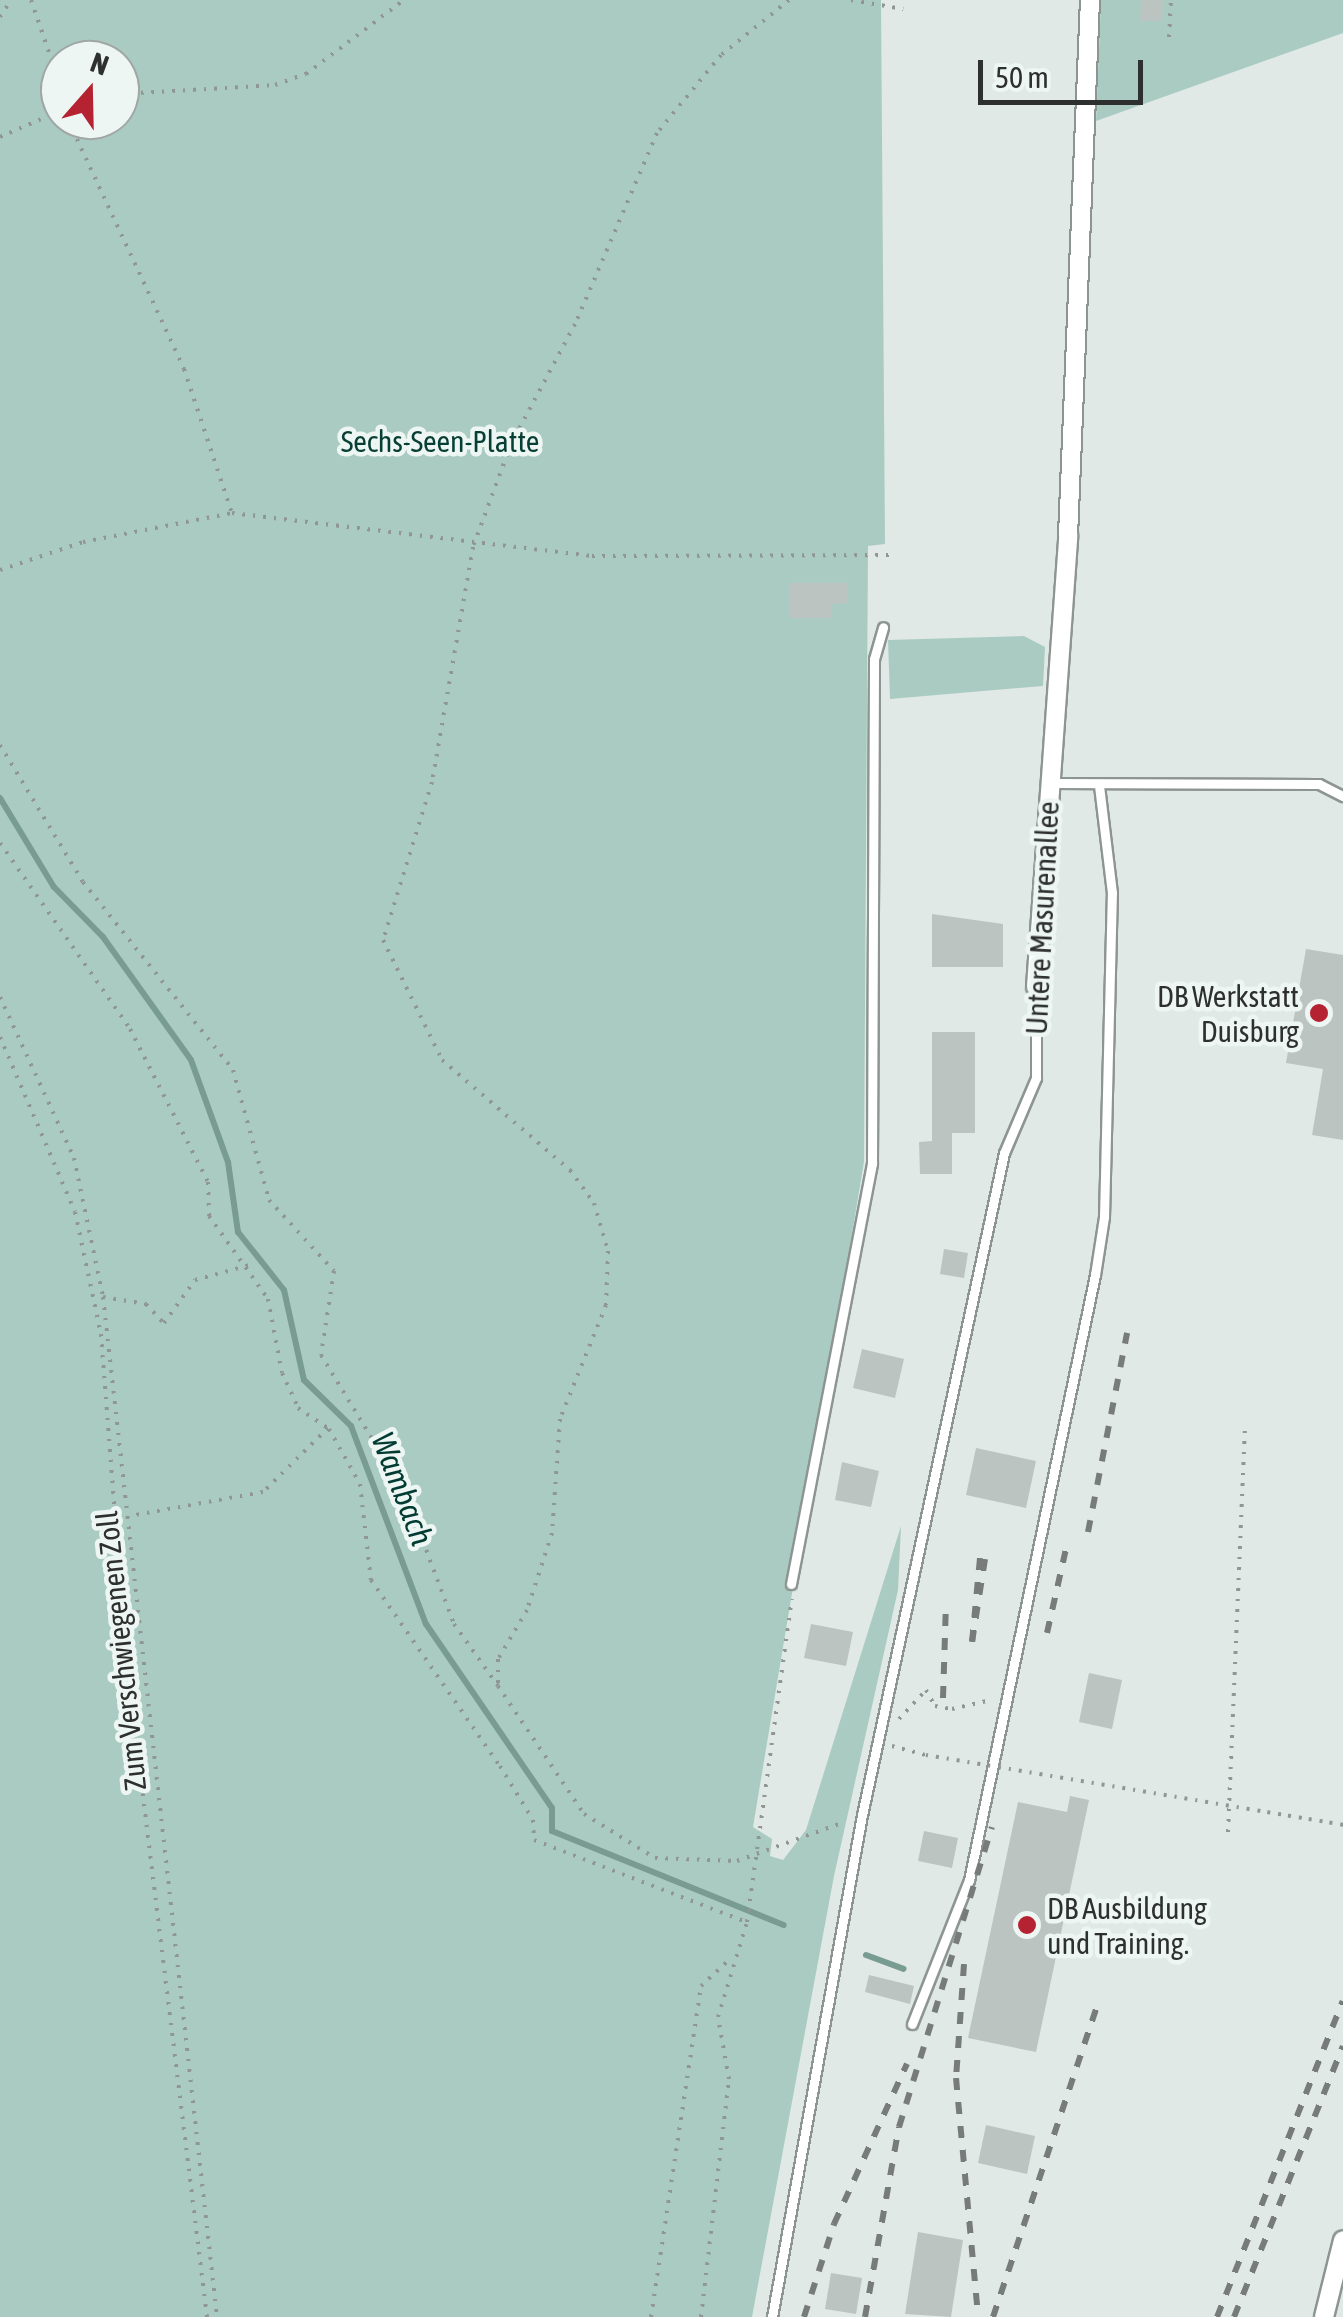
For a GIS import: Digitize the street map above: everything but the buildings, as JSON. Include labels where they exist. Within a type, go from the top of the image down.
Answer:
[{"type":"street","name":"Untere Masurenallee","points":[[1036,987],[1068,536],[1090,0]]},
{"type":"street","points":[[1324,2317],[1343,2240]]},
{"type":"lane","points":[[791,1584],[872,1164],[874,659],[883,626]]},
{"type":"lane","points":[[1049,783],[1320,784],[1343,796]]},
{"type":"lane","points":[[912,2024],[969,1880],[1010,1696],[1104,1217],[1112,894],[1099,786]]},
{"type":"lane","name":"Untere Masurenallee","points":[[772,2317],[862,1815],[1004,1152],[1030,1107],[1036,987]]},
{"type":"path","points":[[0,17],[11,0]]},
{"type":"path","points":[[30,0],[44,40]]},
{"type":"path","points":[[140,93],[276,85],[306,74],[404,0]]},
{"type":"path","points":[[498,1686],[498,1659],[527,1610],[549,1545],[560,1420],[606,1306],[610,1268],[601,1222],[583,1187],[442,1060],[383,940],[432,782],[474,548],[511,444],[574,324],[657,133],[721,55],[789,0]]},
{"type":"path","points":[[850,0],[902,9]]},
{"type":"path","points":[[1170,37],[1171,0]]},
{"type":"path","points":[[0,137],[40,119]]},
{"type":"path","points":[[77,140],[184,368],[232,513]]},
{"type":"path","points":[[0,570],[100,538],[232,513],[474,548],[592,556],[894,555]]},
{"type":"path","points":[[0,745],[83,882],[233,1070],[269,1200],[334,1272],[322,1355],[404,1491],[454,1624],[564,1788],[608,1833],[676,1865],[752,1855],[862,1815]]},
{"type":"path","points":[[0,843],[130,1030],[208,1182],[209,1216],[250,1265],[268,1299],[282,1373],[298,1408],[328,1428],[360,1484],[371,1580],[500,1766],[532,1820],[534,1840],[747,1922]]},
{"type":"path","name":"Zum Verschwiegenen Zoll","points":[[0,998],[74,1158],[103,1298],[130,1516],[133,1607],[218,2317]]},
{"type":"path","points":[[0,1037],[75,1212],[102,1334],[126,1658],[207,2317]]},
{"type":"path","points":[[103,1298],[146,1304],[164,1323],[195,1280],[250,1265]]},
{"type":"path","points":[[130,1516],[263,1492],[328,1428]]},
{"type":"path","points":[[1228,1832],[1245,1430]]},
{"type":"path","points":[[701,2317],[730,2079],[718,2017],[747,1922],[752,1855],[790,1656],[791,1584]]},
{"type":"path","points":[[892,1726],[926,1690],[935,1706],[952,1709],[1010,1696]]},
{"type":"path","points":[[879,1742],[926,1755],[1343,1825]]},
{"type":"path","points":[[650,2317],[701,1986],[735,1955]]},
{"type":"green space","name":"Sechs-Seen-Platte","points":[[0,0],[881,0],[885,544],[868,546],[864,1162],[753,1827],[772,1839],[770,1856],[783,1860],[806,1830],[901,1526],[898,1590],[834,1876],[752,2317],[0,2317]]},
{"type":"green space","points":[[1101,0],[1343,0],[1343,33],[1096,121]]},
{"type":"green space","points":[[1024,636],[1045,647],[1043,686],[890,699],[888,640]]},
{"type":"waterway","name":"Wambach","points":[[0,798],[54,887],[103,937],[191,1060],[228,1162],[238,1232],[284,1290],[304,1380],[351,1426],[426,1624],[552,1808],[552,1831],[784,1925]]},
{"type":"waterway","name":"Wambach","points":[[866,1955],[904,1969]]},
{"type":"railway","points":[[1088,1532],[1127,1333]]},
{"type":"railway","points":[[1047,1633],[1067,1544]]},
{"type":"railway","points":[[980,1558],[972,1642],[985,1559]]},
{"type":"railway","points":[[943,1698],[946,1605]]},
{"type":"railway","points":[[865,2317],[899,2127],[992,1827]]},
{"type":"railway","points":[[964,1964],[956,2078],[978,2317]]},
{"type":"railway","points":[[1217,2317],[1343,2001]]},
{"type":"railway","points":[[993,2317],[1097,2006]]},
{"type":"railway","points":[[1234,2317],[1343,2046]]},
{"type":"railway","points":[[804,2317],[834,2224],[907,2064]]},
{"type":"place","name":"DB Werkstatt Duisburg","points":[[1319,1013]]},
{"type":"place","name":"DB Ausbildung und Training.","points":[[1027,1925]]}]
